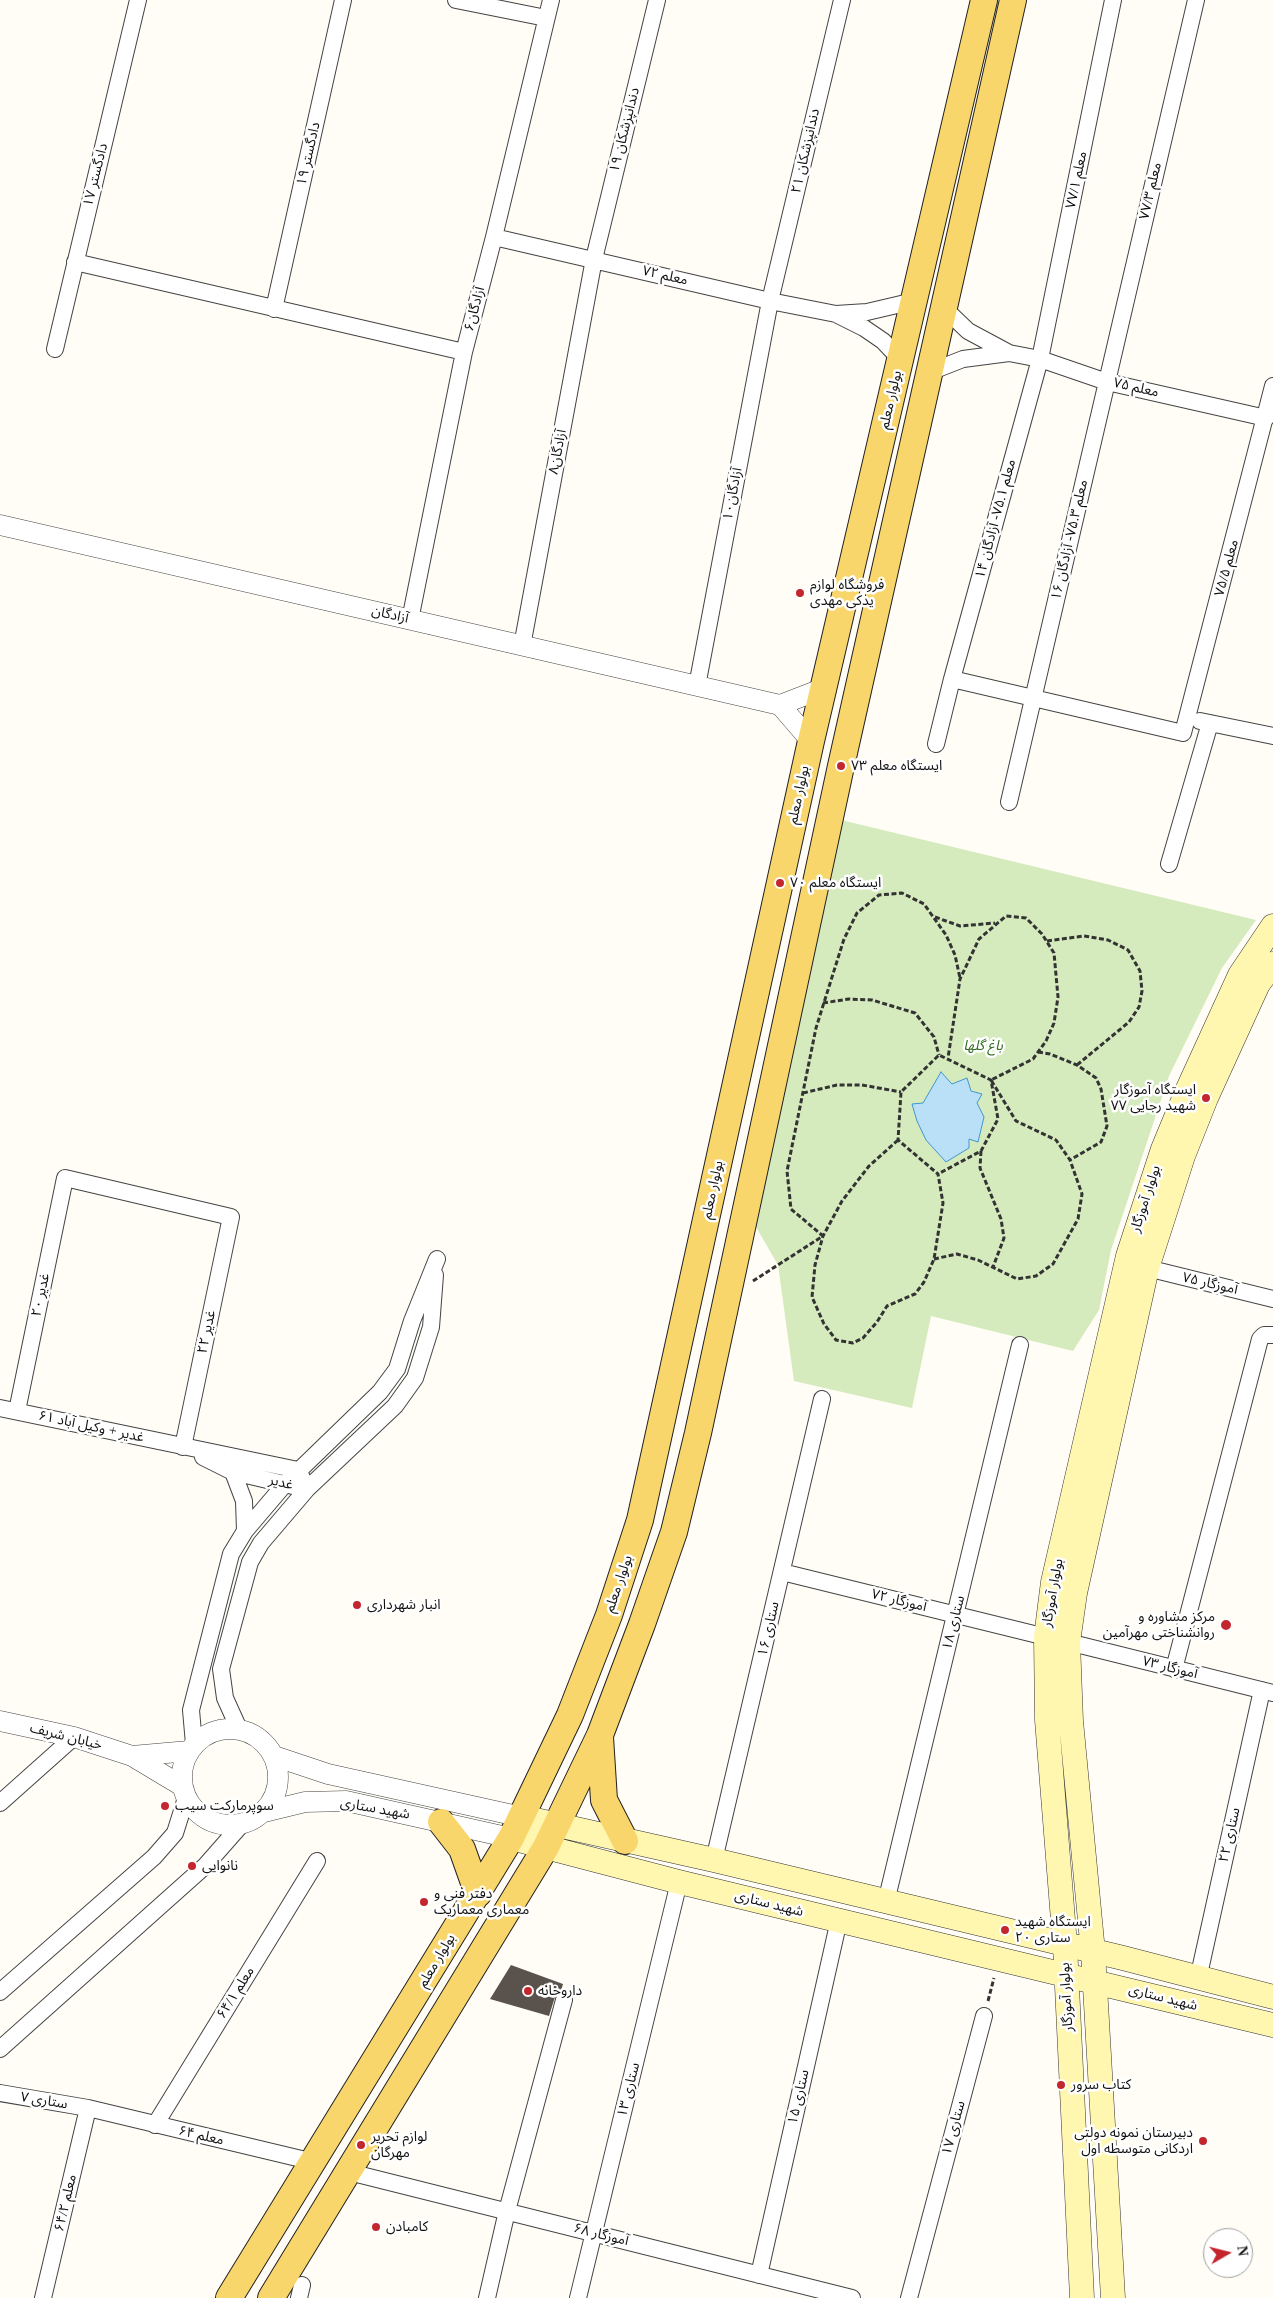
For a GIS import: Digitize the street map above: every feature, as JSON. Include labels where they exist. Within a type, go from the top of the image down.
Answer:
[{"type":"main road","name":"بولوار معلم","points":[[229,2298],[478,1894],[517,1827],[570,1715],[608,1615],[640,1520],[811,741],[984,0]]},
{"type":"main road","points":[[271,2298],[552,1836],[600,1735],[674,1532],[728,1299],[841,766],[1014,0]]},
{"type":"main road","name":"بولوار آموزگار","points":[[1113,2298],[1093,1952],[1071,1721],[1057,1640],[1053,1582],[1128,1256],[1163,1149],[1187,1091],[1240,975],[1273,926]]},
{"type":"main road","name":"بولوار آموزگار","points":[[1082,2298],[1065,1945],[1047,1720],[1057,1640],[1075,1592],[1146,1268],[1206,1098],[1265,986],[1273,964]]},
{"type":"main road","points":[[600,1735],[604,1800],[625,1841]]},
{"type":"main road","points":[[441,1822],[462,1849],[478,1894]]},
{"type":"main road","name":"شهید ستاری","points":[[517,1827],[552,1836],[679,1882],[1273,2025]]},
{"type":"main road","name":"شهید ستاری","points":[[552,1836],[625,1841],[714,1860],[1273,1997]]},
{"type":"street","name":"دادگستر ۱۷","points":[[56,350],[75,262],[138,0]]},
{"type":"street","name":"دادگستر ۱۹","points":[[274,309],[343,0]]},
{"type":"street","points":[[456,0],[546,18]]},
{"type":"street","name":"آزادگان۶","points":[[410,620],[464,352],[494,237],[551,0]]},
{"type":"street","name":"دندانپزشکان ۱۹","points":[[594,259],[656,0]]},
{"type":"street","name":"دندانپزشکان ۲۱","points":[[770,302],[842,0]]},
{"type":"street","name":"معلم ۷۷/۱","points":[[1040,359],[1113,0]]},
{"type":"street","name":"معلم ۷۷/۳","points":[[1107,382],[1196,0]]},
{"type":"street","name":"معلم ۷۲","points":[[494,237],[594,259],[770,302],[836,314]]},
{"type":"street","name":"آزادگان۸","points":[[522,646],[594,259]]},
{"type":"street","points":[[75,262],[464,352]]},
{"type":"street","points":[[836,314],[867,312],[914,301]]},
{"type":"street","name":"آزادگان۱۰","points":[[697,686],[770,302]]},
{"type":"street","points":[[944,308],[968,331],[1009,353]]},
{"type":"street","points":[[836,314],[864,328],[883,341],[900,359]]},
{"type":"street","points":[[930,372],[963,359],[1009,353]]},
{"type":"street","name":"معلم ۷۵","points":[[1009,353],[1040,359],[1107,382],[1267,427]]},
{"type":"street","name":"معلم ۷۵.۱- آزادگان ۱۴","points":[[936,744],[952,679],[1040,359]]},
{"type":"street","name":"معلم ۷۵.۳- آزادگان ۱۶","points":[[1009,802],[1107,382]]},
{"type":"street","name":"معلم ۷۵/۵","points":[[1188,718],[1267,427],[1273,386]]},
{"type":"street","name":"آزادگان","points":[[0,525],[780,705]]},
{"type":"street","points":[[952,679],[1183,733],[1188,718],[1273,736]]},
{"type":"street","points":[[811,741],[780,705],[824,688]]},
{"type":"street","points":[[1170,864],[1210,723]]},
{"type":"street","name":"غدیر ۲۲","points":[[65,1178],[231,1217],[183,1447]]},
{"type":"street","name":"غدیر ۲۰","points":[[17,1411],[65,1178]]},
{"type":"street","points":[[0,1992],[154,1856],[175,1833],[191,1748],[191,1710],[231,1554],[245,1531],[285,1484],[380,1392],[397,1369],[412,1321],[437,1259],[431,1327],[415,1378],[395,1406],[307,1489],[261,1543],[250,1562],[221,1669],[225,1698],[239,1729]]},
{"type":"street","name":"آموزگار ۷۵","points":[[1146,1268],[1273,1299]]},
{"type":"street","points":[[1174,1669],[1260,1339],[1264,1334],[1273,1335]]},
{"type":"street","name":"ستاری ۱۸","points":[[886,1902],[1020,1345]]},
{"type":"street","name":"ستاری ۱۶","points":[[714,1860],[822,1399]]},
{"type":"street","name":"غدیر + وکیل آباد ۶۱","points":[[0,1408],[183,1447]]},
{"type":"street","name":"غدیر","points":[[183,1447],[298,1470],[307,1489]]},
{"type":"street","name":"غدیر","points":[[183,1447],[233,1472],[307,1489]]},
{"type":"street","points":[[233,1472],[244,1501],[245,1531]]},
{"type":"street","name":"۷۲ آموزگار","points":[[782,1572],[1057,1640]]},
{"type":"street","name":"۷۳ آموزگار","points":[[1057,1640],[1267,1692]]},
{"type":"street","name":"ستاری ۲۲","points":[[1198,1979],[1267,1692]]},
{"type":"street","name":"خیابان شریف","points":[[0,1721],[74,1737],[132,1756],[184,1792]]},
{"type":"street","points":[[0,2049],[205,1866],[242,1824],[264,1812],[278,1786],[274,1756],[260,1738],[239,1729],[222,1729],[206,1734],[191,1748]]},
{"type":"street","points":[[0,1803],[74,1737]]},
{"type":"street","name":"خیابان شریف","points":[[132,1756],[191,1748]]},
{"type":"street","name":"شهید ستاری","points":[[274,1756],[328,1774],[517,1827]]},
{"type":"street","points":[[184,1792],[200,1816],[220,1825],[242,1824]]},
{"type":"street","name":"شهید ستاری","points":[[264,1812],[305,1802],[346,1801],[441,1822],[517,1827]]},
{"type":"street","name":"معلم ۶۴/۱","points":[[155,2126],[317,1861]]},
{"type":"street","name":"ستاری ۱۳","points":[[578,2298],[679,1882]]},
{"type":"street","name":"ستاری ۱۵","points":[[760,2275],[839,1920]]},
{"type":"street","points":[[487,2298],[507,2211],[564,2000]]},
{"type":"street","name":"ستاری ۱۷","points":[[909,2298],[984,2016]]},
{"type":"street","name":"ستاری ۷","points":[[0,2093],[88,2108]]},
{"type":"street","name":"معلم ۶۴","points":[[88,2108],[155,2126],[314,2162]]},
{"type":"street","name":"معلم ۶۴/۲","points":[[43,2298],[88,2108]]},
{"type":"street","name":"آموزگار ۶۸","points":[[349,2172],[852,2298]]},
{"type":"path","points":[[823,1236],[791,1209],[787,1171],[816,1028],[844,939],[857,914],[879,895],[902,894],[924,904],[935,917],[956,955],[960,979]]},
{"type":"path","points":[[948,1058],[960,979],[979,939],[1006,916],[1026,918],[1054,953],[1058,996],[1054,1023],[1034,1059],[992,1080]]},
{"type":"path","points":[[935,917],[960,926],[996,923]]},
{"type":"path","points":[[1046,941],[1084,936],[1108,940],[1128,950],[1140,970],[1142,991],[1139,1007],[1129,1022],[1077,1065]]},
{"type":"path","points":[[823,1003],[849,999],[872,1000],[915,1013],[934,1037],[940,1054],[992,1080],[1016,1121],[1056,1140],[1070,1160],[1082,1194],[1078,1218],[1053,1264],[1036,1276],[1017,1279],[978,1260],[957,1254],[934,1259]]},
{"type":"path","points":[[1038,1052],[1050,1054],[1077,1065],[1096,1078],[1098,1084],[1107,1126],[1101,1142],[1070,1160]]},
{"type":"path","points":[[898,1140],[938,1174],[943,1203],[934,1259],[924,1282],[916,1294],[887,1306],[877,1322],[863,1338],[853,1343],[836,1340],[824,1324],[812,1297],[815,1265],[823,1236],[842,1201],[858,1180],[869,1166],[898,1140],[901,1092],[940,1054]]},
{"type":"path","points":[[992,1080],[998,1120],[981,1151],[980,1168],[1001,1219],[1004,1238],[993,1267]]},
{"type":"path","points":[[803,1093],[837,1085],[862,1085],[901,1092]]},
{"type":"path","points":[[938,1174],[981,1151]]},
{"type":"path","points":[[728,1299],[823,1236]]},
{"type":"path","points":[[984,2016],[999,1959]]},
{"type":"green space","name":"باغ گلها","points":[[837,819],[1256,920],[1222,968],[1169,1076],[1111,1250],[1099,1310],[1073,1351],[931,1316],[912,1408],[794,1381],[778,1265],[756,1227]]},
{"type":"water","points":[[941,1072],[952,1084],[967,1078],[971,1091],[982,1094],[977,1103],[984,1117],[978,1142],[969,1139],[969,1148],[946,1162],[926,1140],[917,1121],[912,1104],[923,1103]]},
{"type":"building","name":"داروخانه","points":[[511,1965],[563,1984],[561,1991],[555,1997],[549,2016],[490,1999]]},
{"type":"place","name":"فروشگاه لوازم یدکی مهدی","points":[[800,593]]},
{"type":"place","name":"ایستگاه معلم ۷۳","points":[[841,766]]},
{"type":"place","name":"ایستگاه معلم ۷۰","points":[[780,883]]},
{"type":"place","name":"ایستگاه آموزگار شهید رجایی ۷۷","points":[[1206,1098]]},
{"type":"place","name":"انبار شهرداری","points":[[357,1605]]},
{"type":"place","name":"مرکز مشاوره و روانشناختی مهرآمین","points":[[1226,1625]]},
{"type":"place","name":"سوپرمارکت سیب","points":[[165,1806]]},
{"type":"place","name":"نانوایی","points":[[192,1866]]},
{"type":"place","name":"دفتر فنی و معماری معماریک","points":[[424,1902]]},
{"type":"place","name":"ایستگاه شهید ستاری ۲۰","points":[[1005,1930]]},
{"type":"place","name":"داروخانه","points":[[528,1991]]},
{"type":"place","name":"کتاب سرور","points":[[1061,2085]]},
{"type":"place","name":"دبیرستان نمونه دولتی اردکانی متوسطه اول","points":[[1203,2141]]},
{"type":"place","name":"لوازم تحریر مهرگان","points":[[361,2145]]},
{"type":"place","name":"کامبادن","points":[[376,2227]]}]
